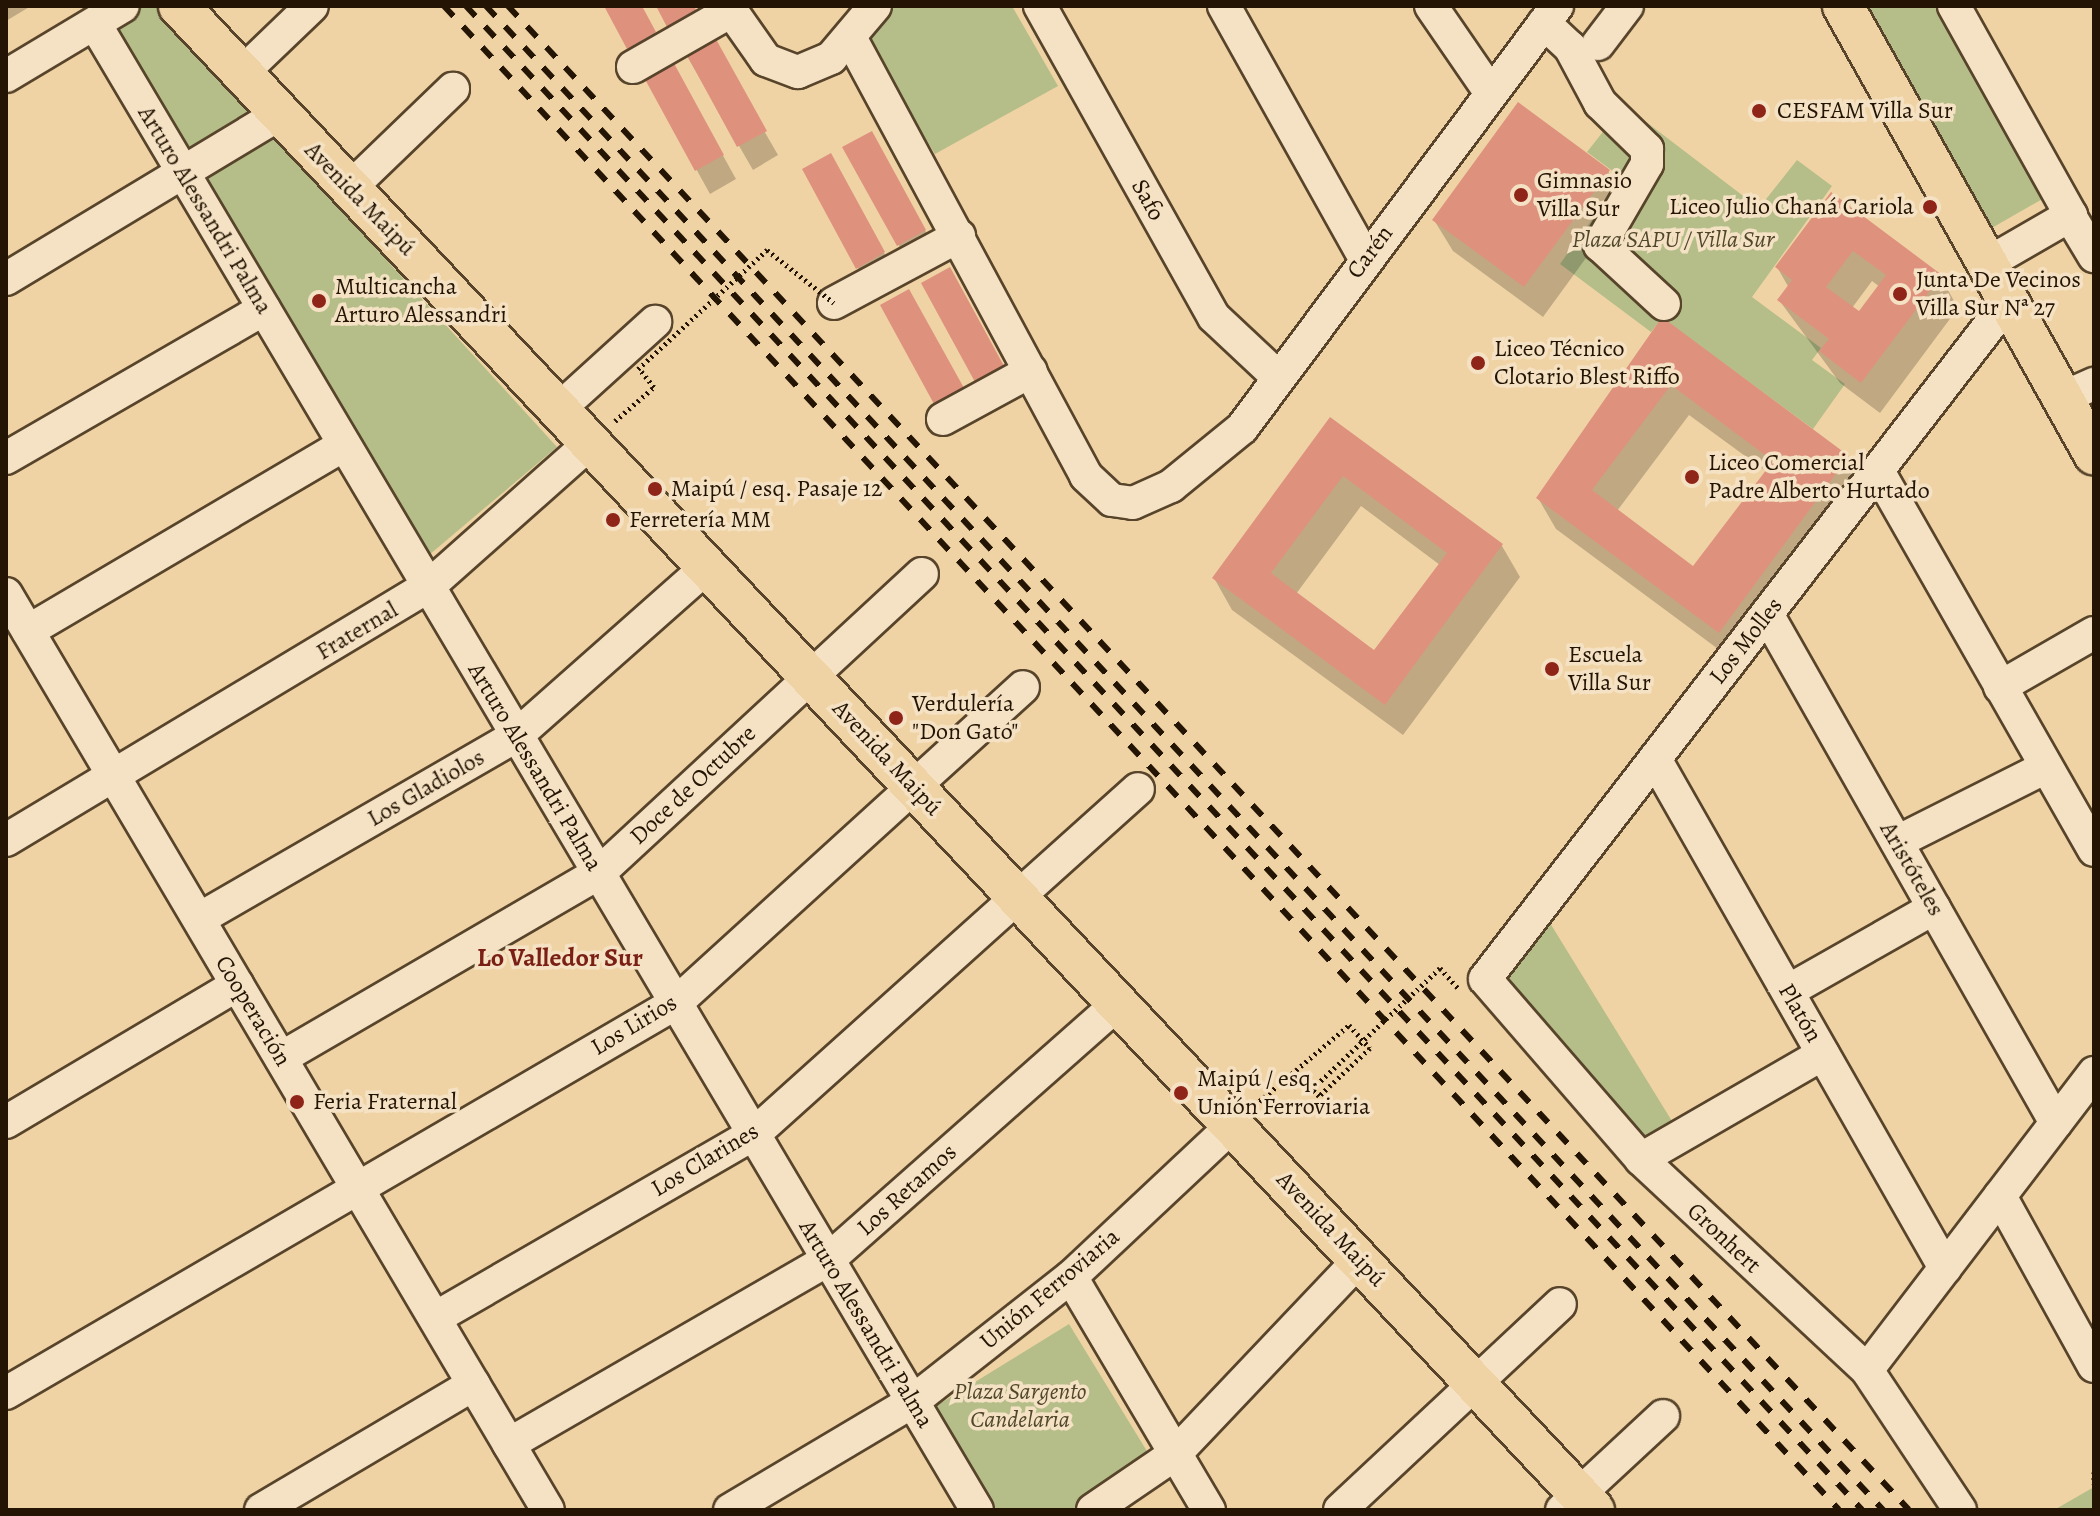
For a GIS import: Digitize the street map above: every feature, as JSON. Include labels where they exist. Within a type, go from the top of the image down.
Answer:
[{"type":"main road","name":"Avenida Maipú","points":[[179,6],[1118,1003],[1241,1118],[1359,1260],[1474,1382],[1579,1505]]},
{"type":"main road","points":[[1843,6],[2007,303],[2078,391],[2094,454]]},
{"type":"street","points":[[6,76],[123,6]]},
{"type":"street","points":[[241,74],[312,6]]},
{"type":"street","points":[[633,67],[730,8],[756,48],[772,66],[798,72],[851,39],[875,6]]},
{"type":"street","name":"Safo","points":[[1040,6],[1214,317],[1278,377]]},
{"type":"street","points":[[1224,6],[1365,258]]},
{"type":"street","points":[[1431,6],[1490,92]]},
{"type":"street","points":[[1598,44],[1627,6]]},
{"type":"street","points":[[1954,6],[2094,256]]},
{"type":"street","points":[[1550,15],[1600,103],[1647,149],[1647,164],[1600,245],[1664,304]]},
{"type":"street","name":"Carén","points":[[851,39],[1031,371],[1103,494],[1133,503],[1171,486],[1230,440],[1550,15]]},
{"type":"street","name":"Arturo Alessandri Palma","points":[[95,24],[977,1510]]},
{"type":"street","points":[[350,188],[453,89]]},
{"type":"street","points":[[6,279],[279,114]]},
{"type":"street","points":[[1986,264],[2070,216]]},
{"type":"street","points":[[834,303],[959,236]]},
{"type":"street","name":"Los Molles","points":[[1485,979],[2007,303]]},
{"type":"street","points":[[6,458],[264,309]]},
{"type":"street","points":[[559,409],[655,322]]},
{"type":"street","points":[[943,419],[1031,371]]},
{"type":"street","name":"Fraternal","points":[[6,840],[429,586],[590,443]]},
{"type":"street","points":[[28,631],[344,445]]},
{"type":"street","points":[[1878,471],[2094,850]]},
{"type":"street","name":"Los Gladiolos","points":[[199,919],[516,736],[707,567]]},
{"type":"street","name":"Doce de Octubre","points":[[281,1058],[599,873],[922,574]]},
{"type":"street","name":"Cooperación","points":[[6,594],[548,1510]]},
{"type":"street","name":"Aristóteles","points":[[1767,614],[2056,1123]]},
{"type":"street","points":[[2000,687],[2094,633]]},
{"type":"street","name":"Los Lirios","points":[[6,1393],[356,1185],[676,1003],[1023,687]]},
{"type":"street","name":"Platón","points":[[1655,759],[1945,1268]]},
{"type":"street","points":[[1897,842],[2046,767]]},
{"type":"street","name":"Los Clarines","points":[[435,1318],[754,1134],[1138,789]]},
{"type":"street","points":[[1788,991],[1934,908]]},
{"type":"street","name":"Gronhert","points":[[1485,979],[1641,1159],[1867,1370],[1957,1506]]},
{"type":"street","points":[[6,1122],[237,985]]},
{"type":"street","name":"Los Retamos","points":[[509,1444],[828,1260],[1118,1003]]},
{"type":"street","points":[[1641,1159],[1823,1054]]},
{"type":"street","points":[[1867,1370],[2094,1073]]},
{"type":"street","name":"Unión Ferroviaria","points":[[730,1510],[912,1402],[1071,1277],[1241,1118]]},
{"type":"street","points":[[2000,1196],[2094,1366]]},
{"type":"street","points":[[1093,1510],[1175,1454],[1359,1260]]},
{"type":"street","points":[[1071,1277],[1209,1510]]},
{"type":"street","points":[[1340,1510],[1560,1304]]},
{"type":"street","points":[[261,1510],[474,1384]]},
{"type":"street","points":[[1579,1505],[1663,1416]]},
{"type":"path","points":[[590,443],[654,387],[638,369],[767,250],[834,303]]},
{"type":"path","points":[[1241,1118],[1349,1025],[1370,1048],[1319,1096],[1312,1089],[1440,968]]},
{"type":"path","points":[[2094,1472],[2094,1484]]},
{"type":"green space","points":[[143,6],[158,6],[261,117],[188,160],[105,28]]},
{"type":"green space","points":[[890,6],[1012,6],[1058,86],[935,154],[867,43]]},
{"type":"green space","points":[[1865,6],[1939,6],[2046,197],[1990,229]]},
{"type":"green space","name":"Plaza SAPU / Villa Sur","points":[[1624,105],[1759,208],[1797,160],[1832,186],[1752,297],[1821,348],[1812,360],[1845,384],[1813,429],[1662,318],[1651,332],[1560,264],[1622,178],[1587,152]]},
{"type":"green space","points":[[267,129],[557,447],[429,555],[195,181]]},
{"type":"green space","points":[[1550,923],[1675,1126],[1647,1142],[1502,980]]},
{"type":"green space","name":"Plaza Sargento Candelaria","points":[[1069,1324],[1153,1461],[1074,1510],[989,1510],[928,1411]]},
{"type":"green space","points":[[2094,1487],[2094,1510],[2054,1510]]},
{"type":"building","points":[[604,6],[642,6],[656,32],[627,49]]},
{"type":"building","points":[[656,6],[694,6],[696,10],[667,27]]},
{"type":"building","points":[[712,32],[767,131],[737,147],[683,48]]},
{"type":"building","points":[[670,56],[724,155],[695,171],[641,72]]},
{"type":"building","name":"Gimnasio Villa Sur","points":[[1518,102],[1610,170],[1524,287],[1432,220]]},
{"type":"building","points":[[872,131],[926,230],[897,246],[842,147]]},
{"type":"building","points":[[831,153],[885,252],[856,269],[802,169]]},
{"type":"building","name":"Junta De Vecinos Villa Sur Nª 27","points":[[1831,192],[1942,275],[1861,383],[1819,351],[1829,339],[1777,300],[1792,280],[1775,267]],"holes":[[[1853,251],[1886,275],[1859,311],[1826,287]]]},
{"type":"building","points":[[950,267],[1004,366],[975,382],[921,283]]},
{"type":"building","points":[[909,289],[964,388],[934,404],[880,305]]},
{"type":"building","name":"Liceo Comercial Padre Alberto Hurtado","points":[[1662,317],[1849,456],[1719,633],[1536,498]],"holes":[[[1671,385],[1773,461],[1693,566],[1592,490]]]},
{"type":"building","points":[[1330,417],[1503,544],[1385,705],[1212,578]],"holes":[[[1343,476],[1447,553],[1374,650],[1271,573]]]},
{"type":"railway","points":[[444,6],[1839,1510]]},
{"type":"railway","points":[[466,6],[1862,1510]]},
{"type":"railway","points":[[486,6],[1883,1510]]},
{"type":"railway","points":[[508,6],[1909,1510]]},
{"type":"place","name":"CESFAM Villa Sur","points":[[1759,111]]},
{"type":"place","name":"Gimnasio Villa Sur","points":[[1521,195]]},
{"type":"place","name":"Liceo Julio Chaná Cariola","points":[[1930,207]]},
{"type":"place","name":"Junta De Vecinos Villa Sur Nª 27","points":[[1900,294]]},
{"type":"place","name":"Multicancha Arturo Alessandri","points":[[319,301]]},
{"type":"place","name":"Liceo Técnico Clotario Blest Riffo","points":[[1478,363]]},
{"type":"place","name":"Liceo Comercial Padre Alberto Hurtado","points":[[1692,477]]},
{"type":"place","name":"Maipú / esq. Pasaje 12","points":[[655,489]]},
{"type":"place","name":"Ferretería MM","points":[[613,520]]},
{"type":"place","name":"Escuela Villa Sur","points":[[1552,669]]},
{"type":"place","name":"Verdulería \"Don Gato\"","points":[[896,718]]},
{"type":"place","name":"Maipú / esq. Unión Ferroviaria","points":[[1181,1093]]},
{"type":"place","name":"Feria Fraternal","points":[[297,1102]]},
{"type":"district","name":"Lo Valledor Sur","points":[[560,958]]}]
